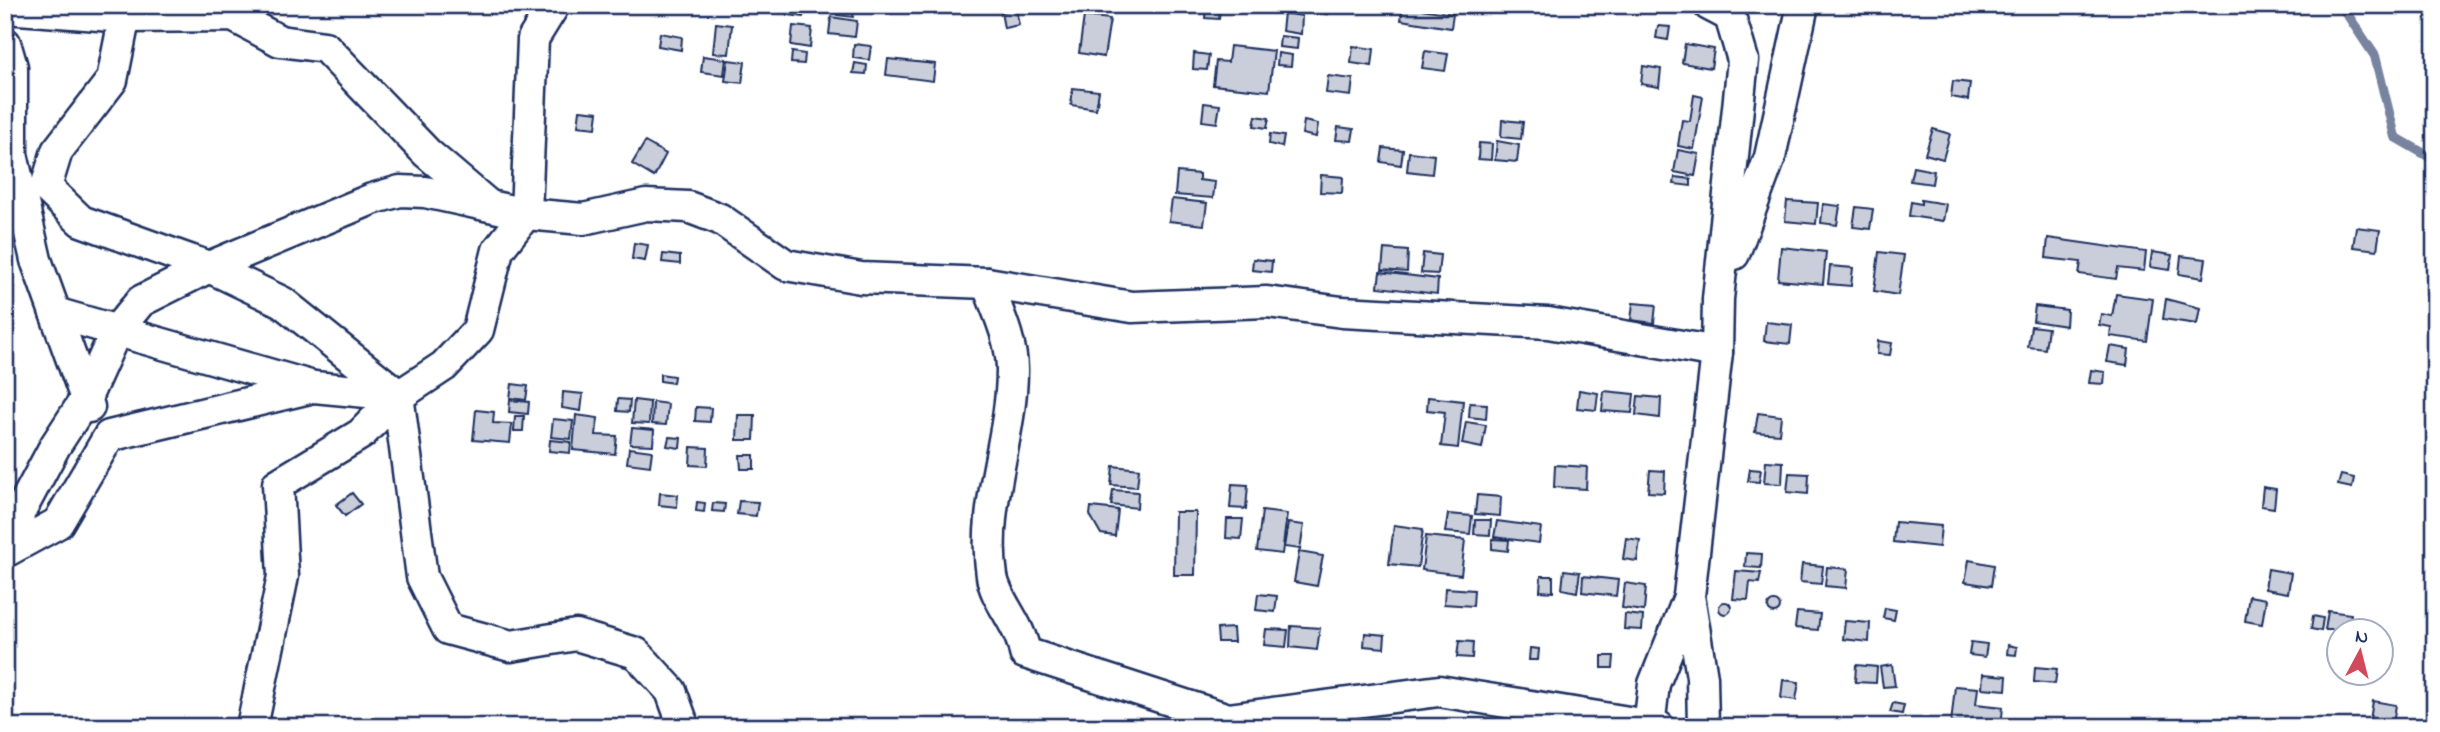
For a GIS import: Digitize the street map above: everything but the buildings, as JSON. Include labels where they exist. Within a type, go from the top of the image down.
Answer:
[{"type":"street","points":[[251,727],[283,576],[278,484],[360,434],[398,396],[444,366],[478,330],[498,250],[526,214],[533,39],[530,5]]},
{"type":"street","points":[[533,39],[554,5]]},
{"type":"street","points":[[987,283],[1005,331],[1012,369],[990,516],[992,578],[1022,635],[1025,653],[1179,715],[1228,719],[1439,691],[1652,726],[1654,684],[1689,596],[1717,352],[1718,299],[1744,60],[1730,16],[1709,5]]},
{"type":"street","points":[[1718,299],[1770,157],[1803,5]]},
{"type":"street","points":[[5,8],[240,11],[280,41],[326,47],[427,153],[490,206]]},
{"type":"street","points":[[127,11],[112,80],[57,150],[46,187],[81,221],[209,267],[282,302],[398,396],[422,577],[449,629],[511,646],[576,635],[636,653],[671,691],[684,727]]},
{"type":"street","points":[[5,43],[12,67],[12,154],[36,260],[85,400],[109,436]]},
{"type":"street","points":[[5,540],[55,446],[85,400],[116,331],[141,301],[209,267],[372,199],[400,191],[425,192],[526,214],[583,219],[646,205],[688,206],[720,219],[786,265],[861,278],[987,283],[1132,307],[1267,302],[1342,312],[1548,323],[1717,352]]},
{"type":"street","points":[[55,313],[314,387],[398,396]]},
{"type":"street","points":[[5,552],[58,523],[109,436],[314,387]]},
{"type":"street","points":[[1689,596],[1702,677],[1703,727]]},
{"type":"waterway","points":[[2341,5],[2375,56],[2395,137],[2435,160]]}]
